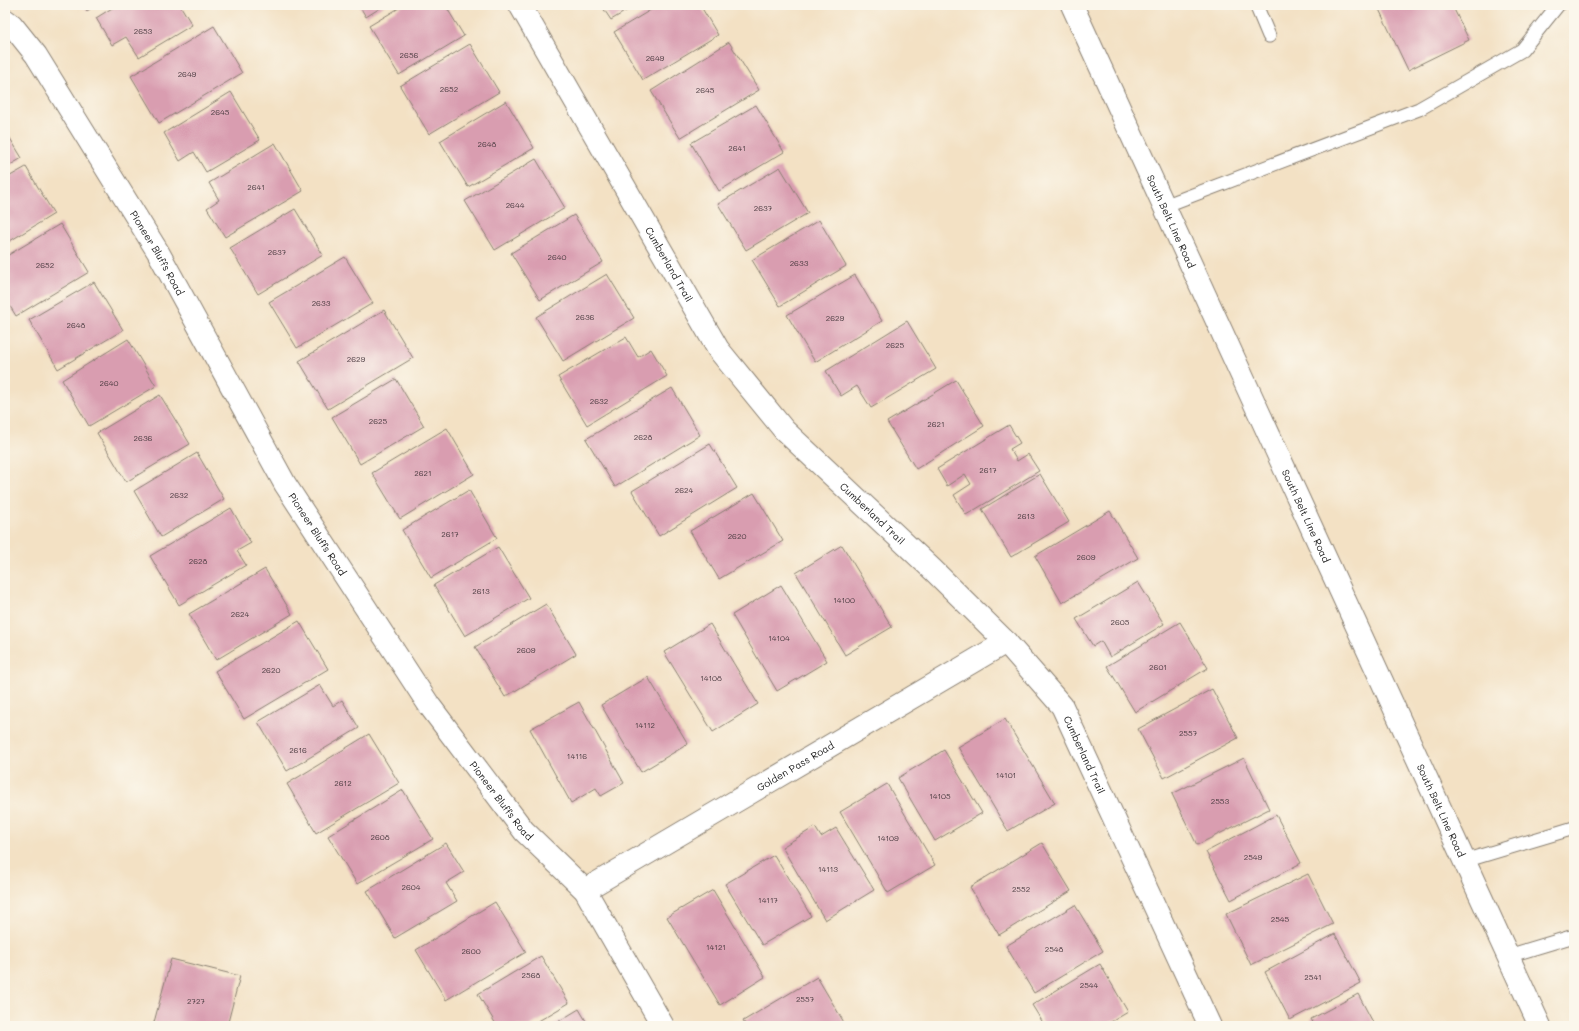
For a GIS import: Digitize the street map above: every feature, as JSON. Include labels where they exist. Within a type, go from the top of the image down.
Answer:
[{"type":"street","name":"Cumberland Trail","points":[[520,5],[718,349],[784,430],[933,570],[1006,642],[1062,706],[1210,1026]]},
{"type":"street","name":"South Belt Line Road","points":[[1072,5],[1540,1026]]},
{"type":"street","name":"Pioneer Bluffs Road","points":[[5,20],[12,25],[36,55],[158,252],[285,484],[429,705],[524,831],[585,890],[663,1026]]},
{"type":"street","name":"Golden Pass Road","points":[[585,890],[1006,642]]},
{"type":"lane","points":[[1256,5],[1270,36]]},
{"type":"lane","points":[[1164,206],[1419,109],[1522,50],[1558,5]]},
{"type":"lane","points":[[1464,861],[1574,828]]},
{"type":"lane","points":[[1508,956],[1574,936]]},
{"type":"building","points":[[83,5],[96,5],[87,11]]},
{"type":"building","points":[[117,5],[180,5],[192,25],[139,57],[126,37],[112,45],[96,18]]},
{"type":"building","points":[[359,5],[385,5],[366,17]]},
{"type":"building","points":[[404,5],[445,5],[464,36],[399,75],[369,26]]},
{"type":"building","points":[[601,5],[636,5],[611,20]]},
{"type":"building","points":[[659,5],[700,5],[718,35],[643,80],[614,32]]},
{"type":"building","points":[[1377,5],[1452,5],[1469,40],[1408,70]]},
{"type":"building","points":[[214,26],[242,73],[159,123],[131,76]]},
{"type":"building","points":[[729,42],[759,90],[680,138],[651,91]]},
{"type":"building","points":[[470,44],[499,92],[429,134],[400,86]]},
{"type":"building","points":[[231,92],[260,140],[206,172],[194,152],[180,161],[164,133]]},
{"type":"building","points":[[506,101],[534,148],[468,187],[440,141]]},
{"type":"building","points":[[756,105],[784,152],[719,191],[691,143]]},
{"type":"building","points":[[5,130],[22,158],[5,168]]},
{"type":"building","points":[[275,143],[303,191],[225,237],[207,208],[219,200],[209,183]]},
{"type":"building","points":[[536,159],[565,208],[495,250],[465,201]]},
{"type":"building","points":[[26,167],[54,214],[5,244],[5,179]]},
{"type":"building","points":[[780,167],[808,213],[746,250],[718,204]]},
{"type":"building","points":[[295,209],[323,255],[258,294],[230,248]]},
{"type":"building","points":[[574,215],[603,262],[540,300],[511,253]]},
{"type":"building","points":[[819,220],[846,266],[780,306],[752,260]]},
{"type":"building","points":[[60,224],[89,272],[16,316],[5,298],[5,257]]},
{"type":"building","points":[[345,257],[373,303],[297,348],[269,302]]},
{"type":"building","points":[[607,274],[634,318],[563,361],[536,317]]},
{"type":"building","points":[[855,275],[882,321],[815,362],[787,315]]},
{"type":"building","points":[[94,282],[123,330],[58,369],[29,320]]},
{"type":"building","points":[[384,310],[413,358],[328,409],[299,361]]},
{"type":"building","points":[[907,321],[936,369],[871,408],[857,386],[841,396],[826,371]]},
{"type":"building","points":[[626,337],[638,357],[651,349],[667,376],[587,425],[558,377]]},
{"type":"building","points":[[128,339],[156,386],[89,426],[62,380]]},
{"type":"building","points":[[396,379],[424,426],[360,464],[332,417]]},
{"type":"building","points":[[956,380],[984,426],[916,469],[887,422]]},
{"type":"building","points":[[672,388],[700,435],[615,487],[586,439]]},
{"type":"building","points":[[160,395],[190,444],[126,482],[97,433]]},
{"type":"building","points":[[1009,425],[1020,443],[1010,449],[1017,461],[1028,454],[1039,471],[966,515],[954,495],[971,484],[965,474],[947,486],[937,469]]},
{"type":"building","points":[[447,428],[474,474],[400,519],[372,473]]},
{"type":"building","points":[[710,444],[737,488],[659,536],[632,491]]},
{"type":"building","points":[[197,453],[224,499],[161,537],[134,491]]},
{"type":"building","points":[[1040,474],[1069,522],[1011,557],[982,509]]},
{"type":"building","points":[[469,490],[497,538],[431,578],[402,530]]},
{"type":"building","points":[[754,493],[783,541],[719,579],[690,531]]},
{"type":"building","points":[[231,508],[251,543],[237,551],[246,565],[179,605],[150,556]]},
{"type":"building","points":[[1110,511],[1138,558],[1062,603],[1035,556]]},
{"type":"building","points":[[842,545],[892,627],[845,655],[796,573]]},
{"type":"building","points":[[498,547],[529,598],[465,636],[434,585]]},
{"type":"building","points":[[265,569],[292,614],[216,660],[189,614]]},
{"type":"building","points":[[1138,582],[1164,624],[1110,657],[1101,641],[1093,646],[1076,619]]},
{"type":"building","points":[[781,585],[827,661],[777,691],[732,615]]},
{"type":"building","points":[[546,604],[576,654],[505,697],[475,647]]},
{"type":"building","points":[[299,621],[328,669],[244,719],[215,671]]},
{"type":"building","points":[[1180,622],[1208,668],[1135,712],[1107,666]]},
{"type":"building","points":[[710,624],[758,704],[713,732],[664,652]]},
{"type":"building","points":[[648,677],[688,744],[641,772],[601,705]]},
{"type":"building","points":[[320,685],[333,706],[342,700],[359,728],[287,771],[258,722]]},
{"type":"building","points":[[1212,689],[1238,738],[1164,778],[1138,729]]},
{"type":"building","points":[[579,702],[624,783],[601,796],[596,788],[571,803],[530,729]]},
{"type":"building","points":[[1005,719],[1055,803],[1008,831],[958,747]]},
{"type":"building","points":[[369,734],[399,783],[316,833],[287,784]]},
{"type":"building","points":[[944,750],[982,813],[935,841],[898,778]]},
{"type":"building","points":[[1244,758],[1269,809],[1197,845],[1172,794]]},
{"type":"building","points":[[887,784],[935,865],[888,893],[840,812]]},
{"type":"building","points":[[403,790],[433,839],[357,884],[328,836]]},
{"type":"building","points":[[1276,815],[1301,863],[1231,900],[1206,852]]},
{"type":"building","points":[[815,827],[821,837],[836,828],[874,890],[825,920],[782,847]]},
{"type":"building","points":[[446,843],[464,872],[446,883],[457,901],[395,938],[367,891]]},
{"type":"building","points":[[1042,843],[1071,891],[999,935],[970,887]]},
{"type":"building","points":[[774,855],[811,916],[762,945],[725,884]]},
{"type":"building","points":[[1308,874],[1333,924],[1251,965],[1226,914]]},
{"type":"building","points":[[713,890],[765,977],[720,1005],[667,917]]},
{"type":"building","points":[[495,902],[526,952],[446,1000],[416,950]]},
{"type":"building","points":[[1075,905],[1103,951],[1034,993],[1006,946]]},
{"type":"building","points":[[1335,934],[1361,983],[1290,1020],[1265,972]]},
{"type":"building","points":[[541,956],[569,1003],[530,1026],[497,1026],[478,994]]},
{"type":"building","points":[[171,959],[240,976],[227,1026],[153,1026]]},
{"type":"building","points":[[1100,964],[1128,1012],[1104,1026],[1045,1026],[1032,1005]]},
{"type":"building","points":[[817,977],[845,1024],[842,1026],[746,1026],[743,1021]]},
{"type":"building","points":[[1358,994],[1375,1026],[1315,1026],[1311,1019]]},
{"type":"building","points":[[579,1009],[589,1026],[551,1026]]}]
